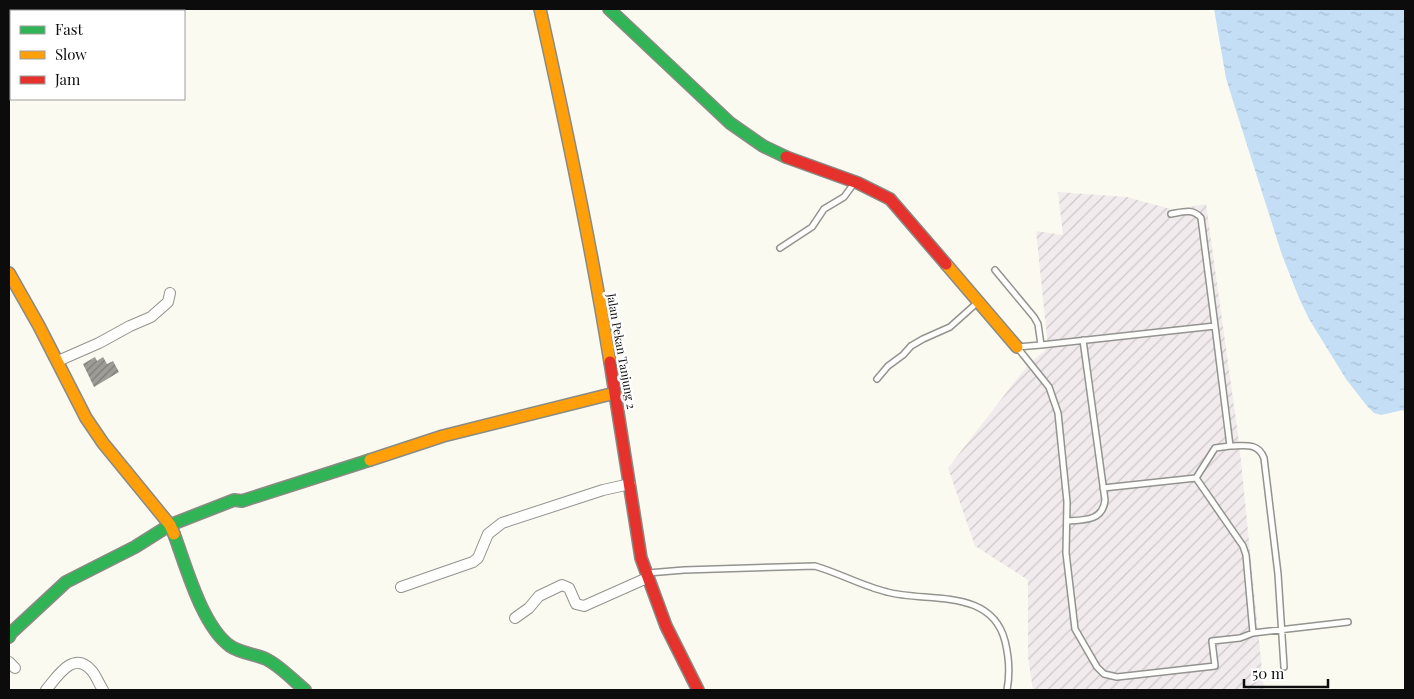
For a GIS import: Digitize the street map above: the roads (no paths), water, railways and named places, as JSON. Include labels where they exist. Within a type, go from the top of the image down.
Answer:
[{"type":"street","name":"Jalan Pekan Tanjung 2","points":[[540,9],[580,197],[615,393],[641,558],[646,575],[678,653],[698,690]]},
{"type":"street","points":[[609,9],[710,105],[763,146],[855,180],[890,199],[1017,347]]},
{"type":"street","points":[[9,273],[58,361],[86,418],[100,439],[170,525],[198,598],[206,615],[221,638],[232,647],[268,660],[305,690]]},
{"type":"street","points":[[58,361],[99,343],[151,316],[168,302],[170,293]]},
{"type":"street","points":[[9,637],[34,610],[66,582],[135,547],[170,525],[234,500],[242,502],[270,494],[443,436],[615,393]]},
{"type":"street","points":[[402,587],[473,562],[478,558],[488,534],[502,523],[603,490],[630,484]]},
{"type":"street","points":[[515,618],[529,608],[538,596],[562,585],[569,588],[576,604],[584,606],[646,575]]},
{"type":"street","points":[[46,690],[69,664],[76,662],[84,664],[92,670],[103,690]]},
{"type":"lane","points":[[780,248],[812,227],[824,210],[844,197],[855,180]]},
{"type":"lane","points":[[1171,214],[1192,211],[1198,213],[1201,218],[1230,446]]},
{"type":"lane","points":[[995,270],[1034,316],[1038,324],[1041,345]]},
{"type":"lane","points":[[877,379],[888,366],[903,355],[911,346],[950,327],[978,301]]},
{"type":"lane","points":[[1017,347],[1215,326]]},
{"type":"lane","points":[[1067,522],[1092,519],[1097,516],[1104,506],[1083,340]]},
{"type":"lane","points":[[1017,347],[1050,387],[1055,400],[1067,502],[1066,554],[1075,628],[1089,655],[1104,674],[1117,677],[1215,666],[1212,641],[1240,638],[1253,632],[1348,622]]},
{"type":"lane","points":[[1196,478],[1215,448],[1230,446],[1256,447],[1264,458],[1278,574],[1280,629],[1284,667]]},
{"type":"lane","points":[[1103,488],[1196,478]]},
{"type":"lane","points":[[1196,478],[1243,546],[1246,556],[1253,632]]},
{"type":"lane","points":[[646,575],[684,570],[815,566],[834,571],[887,593],[959,600],[976,606],[992,617],[1002,630],[1007,649],[1010,678],[1007,690]]},
{"type":"water","points":[[1214,9],[1405,9],[1405,415],[1403,410],[1381,415],[1374,413],[1367,406],[1346,379],[1309,319],[1299,298],[1282,255],[1226,78]]}]
